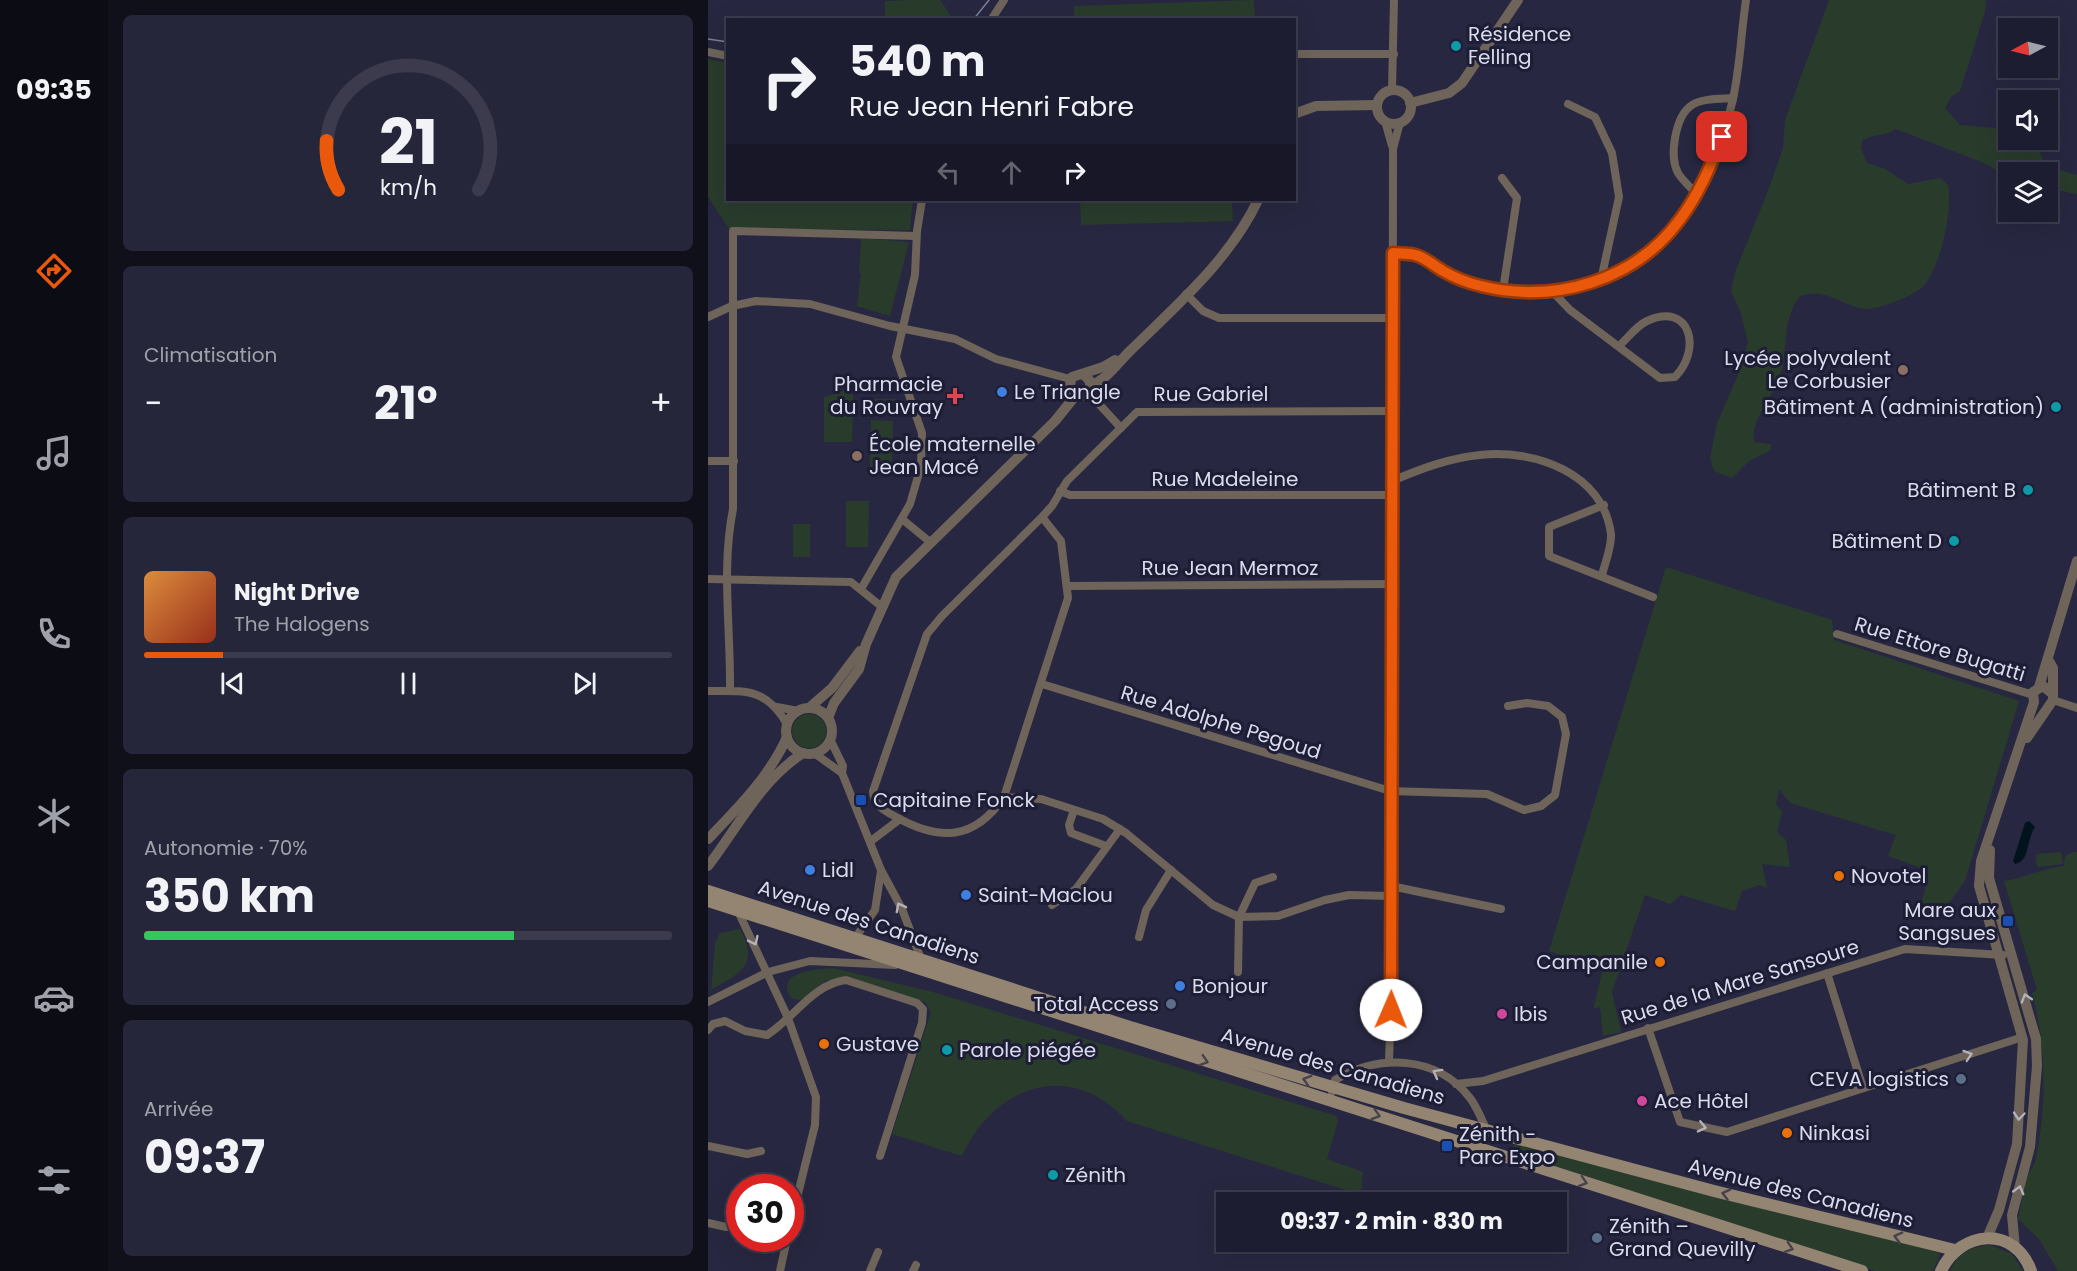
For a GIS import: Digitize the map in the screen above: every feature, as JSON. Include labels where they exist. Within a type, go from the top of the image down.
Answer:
[{"type":"main road","name":"Avenue des Canadiens","points":[[708,891],[1130,1027],[1333,1087],[1487,1131],[1955,1250]]},
{"type":"main road","name":"Avenue des Canadiens","points":[[708,901],[1862,1271]]},
{"type":"main road","points":[[1941,1271],[1955,1250],[1964,1243],[1987,1238],[2002,1240],[2016,1248],[2031,1271]]},
{"type":"street","points":[[992,18],[1004,0]]},
{"type":"street","points":[[1392,90],[1394,0]]},
{"type":"street","points":[[1410,103],[1449,93],[1462,83],[1518,0]]},
{"type":"street","points":[[1393,253],[1417,255],[1466,282],[1528,293],[1553,292],[1601,280],[1624,269],[1650,252],[1675,227],[1697,194],[1722,137],[1733,98],[1746,0]]},
{"type":"street","points":[[708,52],[726,56]]},
{"type":"street","points":[[1296,54],[1394,54]]},
{"type":"street","points":[[1392,90],[1406,95],[1410,103],[1409,114],[1400,122],[1385,121],[1379,116],[1377,105],[1380,97],[1392,90]]},
{"type":"street","points":[[1697,194],[1679,175],[1676,167],[1675,153],[1681,118],[1685,110],[1698,102],[1733,98]]},
{"type":"street","points":[[1568,104],[1595,117],[1612,153],[1619,197],[1601,280]]},
{"type":"street","points":[[1296,113],[1316,106],[1377,105]]},
{"type":"street","points":[[1385,121],[1393,149]]},
{"type":"street","points":[[1389,1061],[1392,896],[1390,791],[1393,149],[1400,122]]},
{"type":"street","points":[[1502,178],[1517,198],[1503,290]]},
{"type":"street","points":[[861,589],[915,492],[923,452],[917,413],[896,357],[915,275],[916,236],[922,201]]},
{"type":"street","points":[[828,718],[834,703],[859,669],[879,605],[896,577],[1055,421],[1076,395],[1089,389],[1118,365],[1223,255],[1257,201]]},
{"type":"street","points":[[730,691],[728,579],[734,461],[733,231],[916,236]]},
{"type":"street","points":[[1553,292],[1570,310],[1660,378],[1675,377],[1684,368],[1690,352],[1691,340],[1688,328],[1680,320],[1667,317],[1649,320],[1640,325],[1619,346]]},
{"type":"street","points":[[1186,294],[1203,311],[1219,318],[1392,318]]},
{"type":"street","points":[[708,317],[732,306],[756,301],[810,304],[901,328],[955,339],[996,359],[1070,380]]},
{"type":"street","points":[[1076,395],[1069,388],[1070,380],[1077,375],[1103,368],[1128,352]]},
{"type":"street","points":[[1083,374],[1088,378],[1089,389],[1121,428]]},
{"type":"street","name":"Rue Gabriel","points":[[900,819],[883,810],[874,800],[873,791],[927,634],[942,616],[1042,518],[1060,492],[1137,412],[1146,410],[1392,411]]},
{"type":"street","points":[[1392,481],[1429,465],[1481,455],[1522,457],[1555,464],[1586,483],[1604,505],[1611,537],[1602,575]]},
{"type":"street","points":[[708,461],[734,461]]},
{"type":"street","name":"Rue Madeleine","points":[[1060,492],[1082,495],[1392,495]]},
{"type":"street","points":[[1604,505],[1549,527],[1549,556],[1653,597]]},
{"type":"street","points":[[871,841],[900,819],[918,829],[946,834],[969,829],[988,817],[1004,797],[1064,616],[1068,586],[1061,541],[1042,518]]},
{"type":"street","points":[[902,519],[930,542]]},
{"type":"street","points":[[1987,1238],[1999,1210],[2017,1144],[2024,1065],[2023,1037],[1979,886],[1981,861],[2035,695],[2049,661],[2049,651],[2077,561]]},
{"type":"street","points":[[708,579],[851,582],[879,605]]},
{"type":"street","name":"Rue Jean Mermoz","points":[[1068,586],[1391,584]]},
{"type":"street","name":"Rue Ettore Bugatti","points":[[1838,634],[2035,695]]},
{"type":"street","points":[[708,690],[755,693],[777,707],[798,711],[809,708],[832,688],[866,644]]},
{"type":"street","points":[[2018,751],[2051,700],[2053,668],[2049,661]]},
{"type":"street","name":"Rue Adolphe Pegoud","points":[[1042,684],[1390,791],[1487,794],[1524,810],[1541,806],[1555,795],[1566,734],[1562,717],[1548,706],[1527,703],[1508,706]]},
{"type":"street","points":[[2035,695],[2048,688],[2051,700]]},
{"type":"street","points":[[2035,695],[2040,707],[2051,700],[2077,708]]},
{"type":"street","points":[[777,707],[787,724],[787,737],[792,747],[808,753],[842,773]]},
{"type":"street","points":[[708,866],[737,823],[784,764],[824,748],[830,739],[831,726],[828,718],[818,710],[809,708]]},
{"type":"street","points":[[787,724],[798,711]]},
{"type":"street","points":[[708,839],[760,779],[787,737]]},
{"type":"street","points":[[830,739],[843,766],[842,773],[881,870],[902,909],[921,959]]},
{"type":"street","points":[[1004,797],[1041,800],[1103,819],[1172,870],[1214,905],[1239,917],[1278,916],[1324,900],[1349,896],[1392,896]]},
{"type":"street","points":[[1074,810],[1069,825],[1071,832],[1106,846]]},
{"type":"street","points":[[1052,905],[1076,889],[1120,830]]},
{"type":"street","points":[[1991,833],[1989,878],[2037,1039],[2030,1147],[2012,1215],[2016,1248]]},
{"type":"street","points":[[855,938],[874,910],[881,870]]},
{"type":"street","points":[[1139,937],[1146,910],[1172,870]]},
{"type":"street","points":[[1238,972],[1239,917],[1254,883],[1273,877]]},
{"type":"street","points":[[1391,886],[1502,909]]},
{"type":"street","points":[[738,911],[788,1018],[813,1085],[816,1110],[802,1174]]},
{"type":"street","name":"Rue de la Mare Sansoure","points":[[1456,1084],[1483,1081],[1905,948],[2000,956],[2012,953]]},
{"type":"street","points":[[708,1002],[768,972],[810,962],[851,961],[908,966]]},
{"type":"street","points":[[1827,973],[1863,1088]]},
{"type":"street","points":[[708,1030],[713,1024],[725,1021],[744,1031],[767,1035],[822,987],[846,980],[917,1003],[923,1009],[922,1023],[880,1156]]},
{"type":"street","points":[[1648,1028],[1680,1122],[1727,1132],[2023,1037]]},
{"type":"street","points":[[1330,1101],[1335,1080],[1352,1070],[1389,1061],[1425,1066],[1456,1084],[1472,1100],[1487,1131]]},
{"type":"street","points":[[1472,1100],[1483,1081]]},
{"type":"street","points":[[708,1146],[747,1154],[761,1151]]},
{"type":"street","points":[[708,1223],[726,1227]]},
{"type":"street","points":[[780,1271],[784,1252]]},
{"type":"street","points":[[870,1271],[878,1252]]},
{"type":"green space","points":[[940,0],[952,18],[885,18],[885,1]]},
{"type":"green space","points":[[1254,0],[1255,18],[1074,18],[1074,6]]},
{"type":"green space","points":[[1829,0],[1986,0],[1985,12],[1960,91],[1951,97],[1945,108],[1960,125],[1998,128],[1998,150],[2039,150],[2045,162],[1998,162],[1998,171],[1984,163],[1896,129],[1862,141],[1861,148],[1867,163],[1885,169],[1908,184],[1940,178],[1948,185],[1949,208],[1941,250],[1931,274],[1922,287],[1908,296],[1881,306],[1867,309],[1827,295],[1800,296],[1790,314],[1778,382],[1756,423],[1754,432],[1754,442],[1771,444],[1771,450],[1749,461],[1732,478],[1714,471],[1710,458],[1717,423],[1738,375],[1748,343],[1741,314],[1731,291],[1735,272],[1783,148],[1785,120]]},
{"type":"green space","points":[[708,59],[726,63],[726,201],[913,201],[910,230],[729,229],[708,197]]},
{"type":"green space","points":[[2058,169],[2077,175],[2077,194],[2058,191]]},
{"type":"green space","points":[[1080,201],[1232,201],[1233,221],[1081,225]]},
{"type":"green space","points":[[861,238],[909,242],[890,316],[857,306],[861,273],[859,273]]},
{"type":"green space","points":[[847,390],[853,395],[852,442],[824,442],[824,397]]},
{"type":"green space","points":[[871,399],[896,399],[896,412],[871,412]]},
{"type":"green space","points":[[871,420],[893,421],[892,467],[870,467]]},
{"type":"green space","points":[[846,501],[869,501],[868,547],[846,547]]},
{"type":"green space","points":[[793,524],[810,524],[810,557],[793,557]]},
{"type":"green space","points":[[1666,567],[1832,620],[1834,640],[2019,701],[1965,881],[1936,920],[1919,910],[1927,883],[1921,868],[1888,856],[1896,835],[1790,803],[1779,789],[1776,804],[1782,812],[1777,832],[1786,840],[1790,867],[1762,864],[1767,888],[1760,885],[1742,891],[1735,911],[1681,895],[1670,904],[1645,895],[1612,992],[1621,1032],[1603,1036],[1600,1007],[1593,1009],[1603,969],[1549,951]]},
{"type":"green space","points":[[809,714],[821,719],[826,731],[821,743],[809,748],[797,743],[792,731],[797,719]]},
{"type":"green space","points":[[2061,852],[2063,864],[2037,867],[2036,854]]},
{"type":"green space","points":[[2077,852],[2077,1271],[2058,1271],[2039,1239],[2018,1219],[2039,1141],[2044,1077],[2037,1013],[2032,993],[2037,990],[2004,881],[2064,866],[2065,856]]},
{"type":"green space","points":[[740,929],[748,952],[744,967],[711,990],[715,943],[720,933]]},
{"type":"green space","points":[[833,968],[933,992],[1336,1116],[1338,1121],[1327,1159],[1363,1172],[1361,1192],[1352,1192],[1127,1121],[1105,1102],[1082,1090],[1059,1086],[1036,1088],[1014,1097],[993,1112],[976,1132],[962,1156],[892,1134],[931,1012],[925,1002],[847,977],[825,981],[801,1000],[792,999],[787,990],[792,978],[817,969]]},
{"type":"green space","points":[[1515,1144],[1777,1206],[1937,1252],[1940,1255],[1933,1271],[1875,1271],[1509,1153]]},
{"type":"green space","points":[[1990,1245],[2012,1254],[2023,1271],[1950,1271],[1961,1255],[1977,1247]]},
{"type":"water","points":[[2029,821],[2035,827],[2026,855],[2015,864],[2013,861],[2025,823]]},
{"type":"tram line","points":[[975,18],[989,0]]},
{"type":"tram line","points":[[708,39],[726,42]]},
{"type":"place","name":"Résidence Felling","points":[[1456,46]]},
{"type":"place","name":"Lycée polyvalent Le Corbusier","points":[[1903,370]]},
{"type":"place","name":"Le Triangle","points":[[1002,392]]},
{"type":"place","name":"Pharmacie du Rouvray","points":[[955,396]]},
{"type":"place","name":"Bâtiment A (administration)","points":[[2056,407]]},
{"type":"place","name":"École maternelle Jean Macé","points":[[857,456]]},
{"type":"place","name":"Bâtiment B","points":[[2028,490]]},
{"type":"place","name":"Bâtiment D","points":[[1954,541]]},
{"type":"place","name":"Capitaine Fonck","points":[[861,800]]},
{"type":"place","name":"Lidl","points":[[810,870]]},
{"type":"place","name":"Novotel","points":[[1839,876]]},
{"type":"place","name":"Saint-Maclou","points":[[966,895]]},
{"type":"place","name":"Mare aux Sangsues","points":[[2008,921]]},
{"type":"place","name":"Campanile","points":[[1660,962]]},
{"type":"place","name":"Bonjour","points":[[1180,986]]},
{"type":"place","name":"Total Access","points":[[1171,1004]]},
{"type":"place","name":"Ibis","points":[[1502,1014]]},
{"type":"place","name":"Gustave","points":[[824,1044]]},
{"type":"place","name":"Parole piégée","points":[[947,1050]]},
{"type":"place","name":"CEVA logistics","points":[[1961,1079]]},
{"type":"place","name":"Ace Hôtel","points":[[1642,1101]]},
{"type":"place","name":"Ninkasi","points":[[1787,1133]]},
{"type":"place","name":"Zénith - Parc Expo","points":[[1447,1146]]},
{"type":"place","name":"Zénith","points":[[1053,1175]]},
{"type":"place","name":"Zénith – Grand Quevilly","points":[[1597,1238]]},
{"type":"route","points":[[1391,1010],[1393,253],[1417,255],[1466,282],[1503,290],[1528,293],[1553,292],[1601,280],[1624,269],[1650,252],[1675,227],[1697,194],[1722,137]]}]
